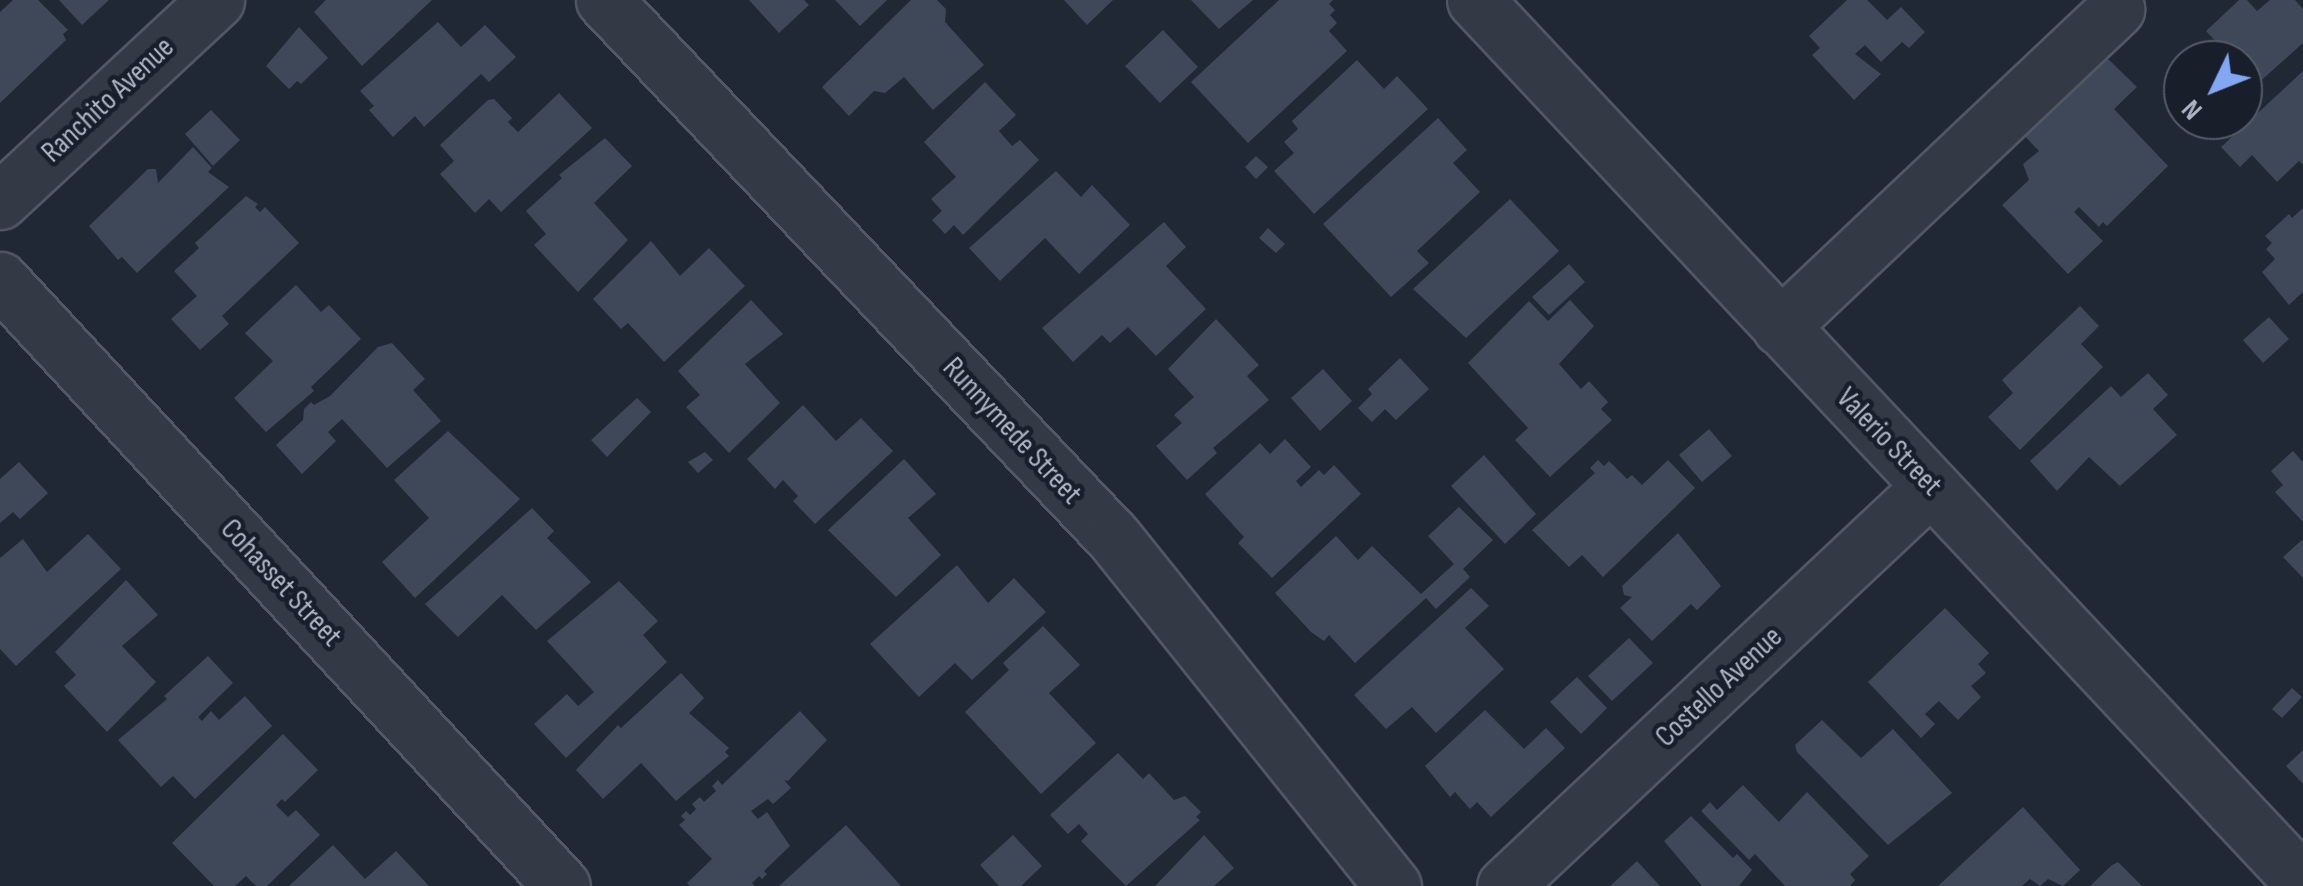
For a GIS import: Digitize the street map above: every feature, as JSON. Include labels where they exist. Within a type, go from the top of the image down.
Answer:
[{"type":"street","name":"Ranchito Avenue","points":[[0,201],[216,0]]},
{"type":"street","name":"Runnymede Street","points":[[604,0],[1114,538],[1393,886]]},
{"type":"street","name":"Valerio Street","points":[[1475,0],[2303,883]]},
{"type":"street","points":[[1780,327],[2116,9]]},
{"type":"street","name":"Cohasset Street","points":[[0,280],[562,886]]},
{"type":"street","name":"Costello Avenue","points":[[1504,886],[1931,486]]},
{"type":"building","points":[[13,0],[38,0],[68,30],[63,34],[66,40],[0,103],[0,12]]},
{"type":"building","points":[[59,0],[109,0],[82,25]]},
{"type":"building","points":[[326,0],[432,0],[362,66],[314,12]]},
{"type":"building","points":[[749,0],[804,0],[809,5],[779,33]]},
{"type":"building","points":[[835,0],[887,0],[860,26]]},
{"type":"building","points":[[911,0],[937,0],[946,9],[945,22],[984,65],[933,110],[904,77],[885,93],[874,91],[849,116],[822,87]]},
{"type":"building","points":[[1064,0],[1113,0],[1087,25]]},
{"type":"building","points":[[1191,0],[1253,0],[1219,29]]},
{"type":"building","points":[[1279,0],[1333,0],[1329,4],[1335,10],[1330,15],[1337,23],[1329,31],[1347,51],[1248,143],[1191,82]]},
{"type":"building","points":[[1847,0],[1867,0],[1887,20],[1901,7],[1925,32],[1909,48],[1902,42],[1881,62],[1865,45],[1855,54],[1881,74],[1854,100],[1812,55],[1820,48],[1809,36]]},
{"type":"building","points":[[2239,0],[2247,0],[2257,11],[2270,0],[2295,0],[2303,9],[2303,43],[2263,79],[2263,40],[2214,40],[2206,31]]},
{"type":"building","points":[[438,22],[461,47],[485,25],[516,57],[489,82],[481,74],[424,127],[415,116],[393,137],[369,110],[374,106],[360,91]]},
{"type":"building","points":[[299,27],[328,58],[301,84],[297,81],[289,89],[266,66]]},
{"type":"building","points":[[1163,30],[1198,67],[1160,103],[1125,66]]},
{"type":"building","points":[[2103,54],[2137,87],[2114,109],[2168,166],[2107,226],[2103,222],[2099,227],[2079,207],[2074,212],[2103,241],[2068,274],[2002,205],[2029,180],[2023,164],[2039,151],[2014,125]]},
{"type":"building","points":[[1357,60],[1384,89],[1397,76],[1428,109],[1314,214],[1274,171],[1294,153],[1284,142],[1298,129],[1292,121]]},
{"type":"building","points":[[2303,71],[2303,165],[2299,161],[2277,182],[2252,155],[2240,167],[2221,147],[2229,140],[2263,140],[2263,108]]},
{"type":"building","points":[[985,82],[1016,115],[999,131],[1012,146],[1020,140],[1039,160],[963,235],[954,225],[945,234],[932,220],[942,211],[931,199],[956,177],[924,142]]},
{"type":"building","points":[[559,93],[592,128],[501,212],[489,199],[475,213],[440,174],[454,161],[440,145],[488,100],[494,99],[512,118],[508,122],[518,132]]},
{"type":"building","points":[[211,110],[240,140],[213,166],[185,134]]},
{"type":"building","points":[[1438,118],[1467,150],[1453,163],[1480,192],[1417,251],[1429,263],[1391,297],[1323,224]]},
{"type":"building","points":[[605,138],[632,166],[594,203],[628,240],[578,292],[534,245],[546,234],[526,211],[562,178],[559,175]]},
{"type":"building","points":[[193,147],[212,168],[208,172],[229,187],[137,273],[122,257],[118,260],[89,226],[148,169],[156,169],[158,183]]},
{"type":"building","points":[[1256,156],[1268,167],[1256,179],[1245,167]]},
{"type":"building","points":[[1056,171],[1081,197],[1092,185],[1130,225],[1079,274],[1045,238],[1000,281],[969,248]]},
{"type":"building","points":[[246,196],[258,204],[255,207],[260,212],[265,207],[299,243],[222,316],[229,324],[200,350],[171,319],[197,296],[174,271],[199,248],[195,243]]},
{"type":"building","points":[[1510,199],[1559,251],[1466,338],[1413,289]]},
{"type":"building","points":[[2303,208],[2303,292],[2289,305],[2262,272],[2275,259],[2266,249],[2272,243],[2265,236],[2289,214],[2292,218]]},
{"type":"building","points":[[1164,222],[1186,247],[1166,266],[1206,309],[1156,356],[1128,327],[1110,343],[1102,335],[1073,362],[1042,328]]},
{"type":"building","points":[[1268,228],[1285,244],[1276,253],[1259,238]]},
{"type":"building","points":[[651,241],[680,276],[709,248],[745,286],[664,362],[628,323],[621,329],[593,299]]},
{"type":"building","points":[[1569,264],[1585,282],[1549,315],[1532,297]]},
{"type":"building","points":[[296,285],[321,312],[329,305],[361,339],[311,387],[314,391],[266,432],[234,398],[273,361],[245,333]]},
{"type":"building","points":[[751,300],[783,334],[745,364],[780,403],[729,453],[686,407],[700,395],[678,371]]},
{"type":"building","points":[[1570,300],[1594,326],[1559,364],[1581,389],[1589,381],[1608,402],[1601,409],[1612,420],[1550,477],[1515,440],[1528,428],[1468,363],[1529,301],[1548,321]]},
{"type":"building","points":[[2080,306],[2099,326],[2081,344],[2103,367],[2020,450],[1988,417],[2013,393],[2002,380]]},
{"type":"building","points":[[2269,317],[2289,339],[2263,363],[2243,340]]},
{"type":"building","points":[[1216,319],[1259,365],[1247,376],[1269,400],[1213,448],[1217,453],[1187,480],[1156,446],[1182,423],[1174,415],[1194,397],[1168,369]]},
{"type":"building","points":[[392,343],[425,379],[413,390],[441,421],[387,468],[342,419],[328,432],[336,441],[302,474],[276,445],[303,420],[304,409],[311,402],[314,405],[330,396],[378,347]]},
{"type":"building","points":[[1400,358],[1429,389],[1396,420],[1385,409],[1372,422],[1358,408],[1372,394],[1368,389]]},
{"type":"building","points":[[1323,369],[1352,401],[1320,431],[1291,398]]},
{"type":"building","points":[[2148,373],[2168,395],[2153,409],[2177,435],[2120,486],[2089,457],[2057,491],[2030,461],[2111,386],[2121,397]]},
{"type":"building","points":[[637,398],[651,412],[607,457],[591,440]]},
{"type":"building","points":[[803,405],[836,441],[861,418],[893,451],[815,524],[793,501],[798,496],[783,480],[775,489],[747,459]]},
{"type":"building","points":[[1709,429],[1732,456],[1702,482],[1679,455]]},
{"type":"building","points":[[448,431],[520,499],[415,598],[382,562],[429,518],[394,480]]},
{"type":"building","points":[[1285,439],[1311,467],[1296,481],[1301,487],[1319,470],[1324,475],[1334,465],[1361,494],[1272,578],[1238,543],[1244,537],[1205,494],[1260,443],[1270,454]]},
{"type":"building","points":[[2293,451],[2303,462],[2303,522],[2275,492],[2283,485],[2271,471]]},
{"type":"building","points":[[705,452],[713,460],[698,473],[688,462]]},
{"type":"building","points":[[1484,455],[1536,514],[1505,544],[1451,486]]},
{"type":"building","points":[[904,459],[936,494],[908,518],[941,555],[896,597],[828,530]]},
{"type":"building","points":[[1598,460],[1604,466],[1609,461],[1627,479],[1632,475],[1642,485],[1668,460],[1695,488],[1603,577],[1582,555],[1569,567],[1532,530],[1595,473],[1590,468]]},
{"type":"building","points":[[19,462],[48,493],[20,519],[13,512],[0,523],[0,479]]},
{"type":"building","points":[[1459,507],[1493,540],[1463,569],[1470,577],[1436,609],[1426,598],[1355,663],[1329,635],[1324,641],[1311,632],[1275,593],[1336,536],[1358,560],[1372,546],[1421,594],[1454,564],[1428,536]]},
{"type":"building","points":[[532,508],[554,531],[547,538],[591,582],[536,630],[502,595],[458,637],[425,604]]},
{"type":"building","points":[[1678,533],[1721,586],[1697,610],[1691,604],[1652,641],[1620,608],[1632,597],[1624,595],[1622,586]]},
{"type":"building","points":[[88,534],[121,569],[16,666],[0,649],[0,558],[23,539],[47,572]]},
{"type":"building","points":[[2303,539],[2303,578],[2283,557]]},
{"type":"building","points":[[957,565],[988,603],[1014,578],[1046,612],[972,680],[955,663],[919,697],[870,644]]},
{"type":"building","points":[[126,580],[158,615],[122,646],[156,682],[107,732],[64,686],[76,675],[55,652]]},
{"type":"building","points":[[619,581],[658,621],[643,635],[667,662],[566,758],[534,724],[567,694],[578,706],[594,692],[547,641]]},
{"type":"building","points":[[1471,588],[1489,606],[1465,628],[1504,669],[1436,733],[1412,707],[1386,729],[1354,695]]},
{"type":"building","points":[[1945,608],[1989,653],[1978,664],[1986,673],[1971,686],[1981,697],[1958,720],[1939,701],[1925,714],[1935,724],[1921,738],[1868,682]]},
{"type":"building","points":[[1043,626],[1080,665],[1049,693],[1096,743],[1041,794],[965,712],[1009,670],[1003,663]]},
{"type":"building","points":[[1629,638],[1653,663],[1612,701],[1588,676]]},
{"type":"building","points":[[208,656],[233,683],[198,717],[202,721],[211,711],[219,720],[245,696],[272,726],[195,799],[173,776],[161,787],[118,740],[167,699],[164,696]]},
{"type":"building","points":[[681,673],[704,698],[689,713],[729,748],[725,752],[729,756],[676,801],[641,763],[603,799],[576,770],[618,725],[621,728]]},
{"type":"building","points":[[1577,677],[1607,708],[1581,734],[1550,702]]},
{"type":"building","points":[[2292,688],[2302,697],[2282,718],[2272,709]]},
{"type":"building","points":[[1485,710],[1524,749],[1546,728],[1565,748],[1491,817],[1477,802],[1470,809],[1455,792],[1450,797],[1425,766]]},
{"type":"building","points":[[800,711],[827,740],[788,781],[784,780],[791,788],[773,804],[768,799],[751,811],[758,819],[767,812],[790,846],[764,871],[767,874],[762,879],[759,876],[752,883],[755,886],[690,886],[687,883],[712,859],[679,825],[685,820],[681,816],[686,811],[690,815],[696,809],[692,804],[700,797],[704,802],[716,791],[712,786],[718,780],[722,785]]},
{"type":"building","points":[[1822,720],[1861,758],[1893,729],[1952,793],[1888,845],[1797,752],[1795,745]]},
{"type":"building","points":[[283,734],[318,770],[285,802],[282,799],[276,805],[288,817],[296,810],[320,835],[267,886],[256,886],[246,876],[235,886],[214,886],[172,843]]},
{"type":"building","points":[[2303,750],[2303,784],[2286,766]]},
{"type":"building","points":[[1118,753],[1143,779],[1149,773],[1174,800],[1185,796],[1201,812],[1196,817],[1200,820],[1126,886],[1081,841],[1088,834],[1079,824],[1068,834],[1050,815]]},
{"type":"building","points":[[1743,785],[1779,822],[1807,792],[1869,856],[1850,874],[1855,880],[1850,886],[1785,886],[1755,854],[1749,860],[1701,811],[1710,802],[1717,810]]},
{"type":"building","points":[[2023,807],[2080,870],[2063,886],[2048,879],[2040,886],[2030,879],[2022,886],[1938,886]]},
{"type":"building","points":[[1691,816],[1733,858],[1737,854],[1752,870],[1739,886],[1702,886],[1664,841]]},
{"type":"building","points":[[846,825],[901,886],[779,886]]},
{"type":"building","points":[[1013,835],[1042,866],[1021,886],[999,886],[980,865]]},
{"type":"building","points":[[1204,835],[1234,868],[1214,886],[1155,886]]},
{"type":"building","points":[[333,845],[365,879],[396,851],[429,886],[289,886]]},
{"type":"building","points":[[1637,861],[1660,886],[1610,886]]},
{"type":"building","points":[[2118,862],[2142,886],[2090,886],[2112,865]]}]
